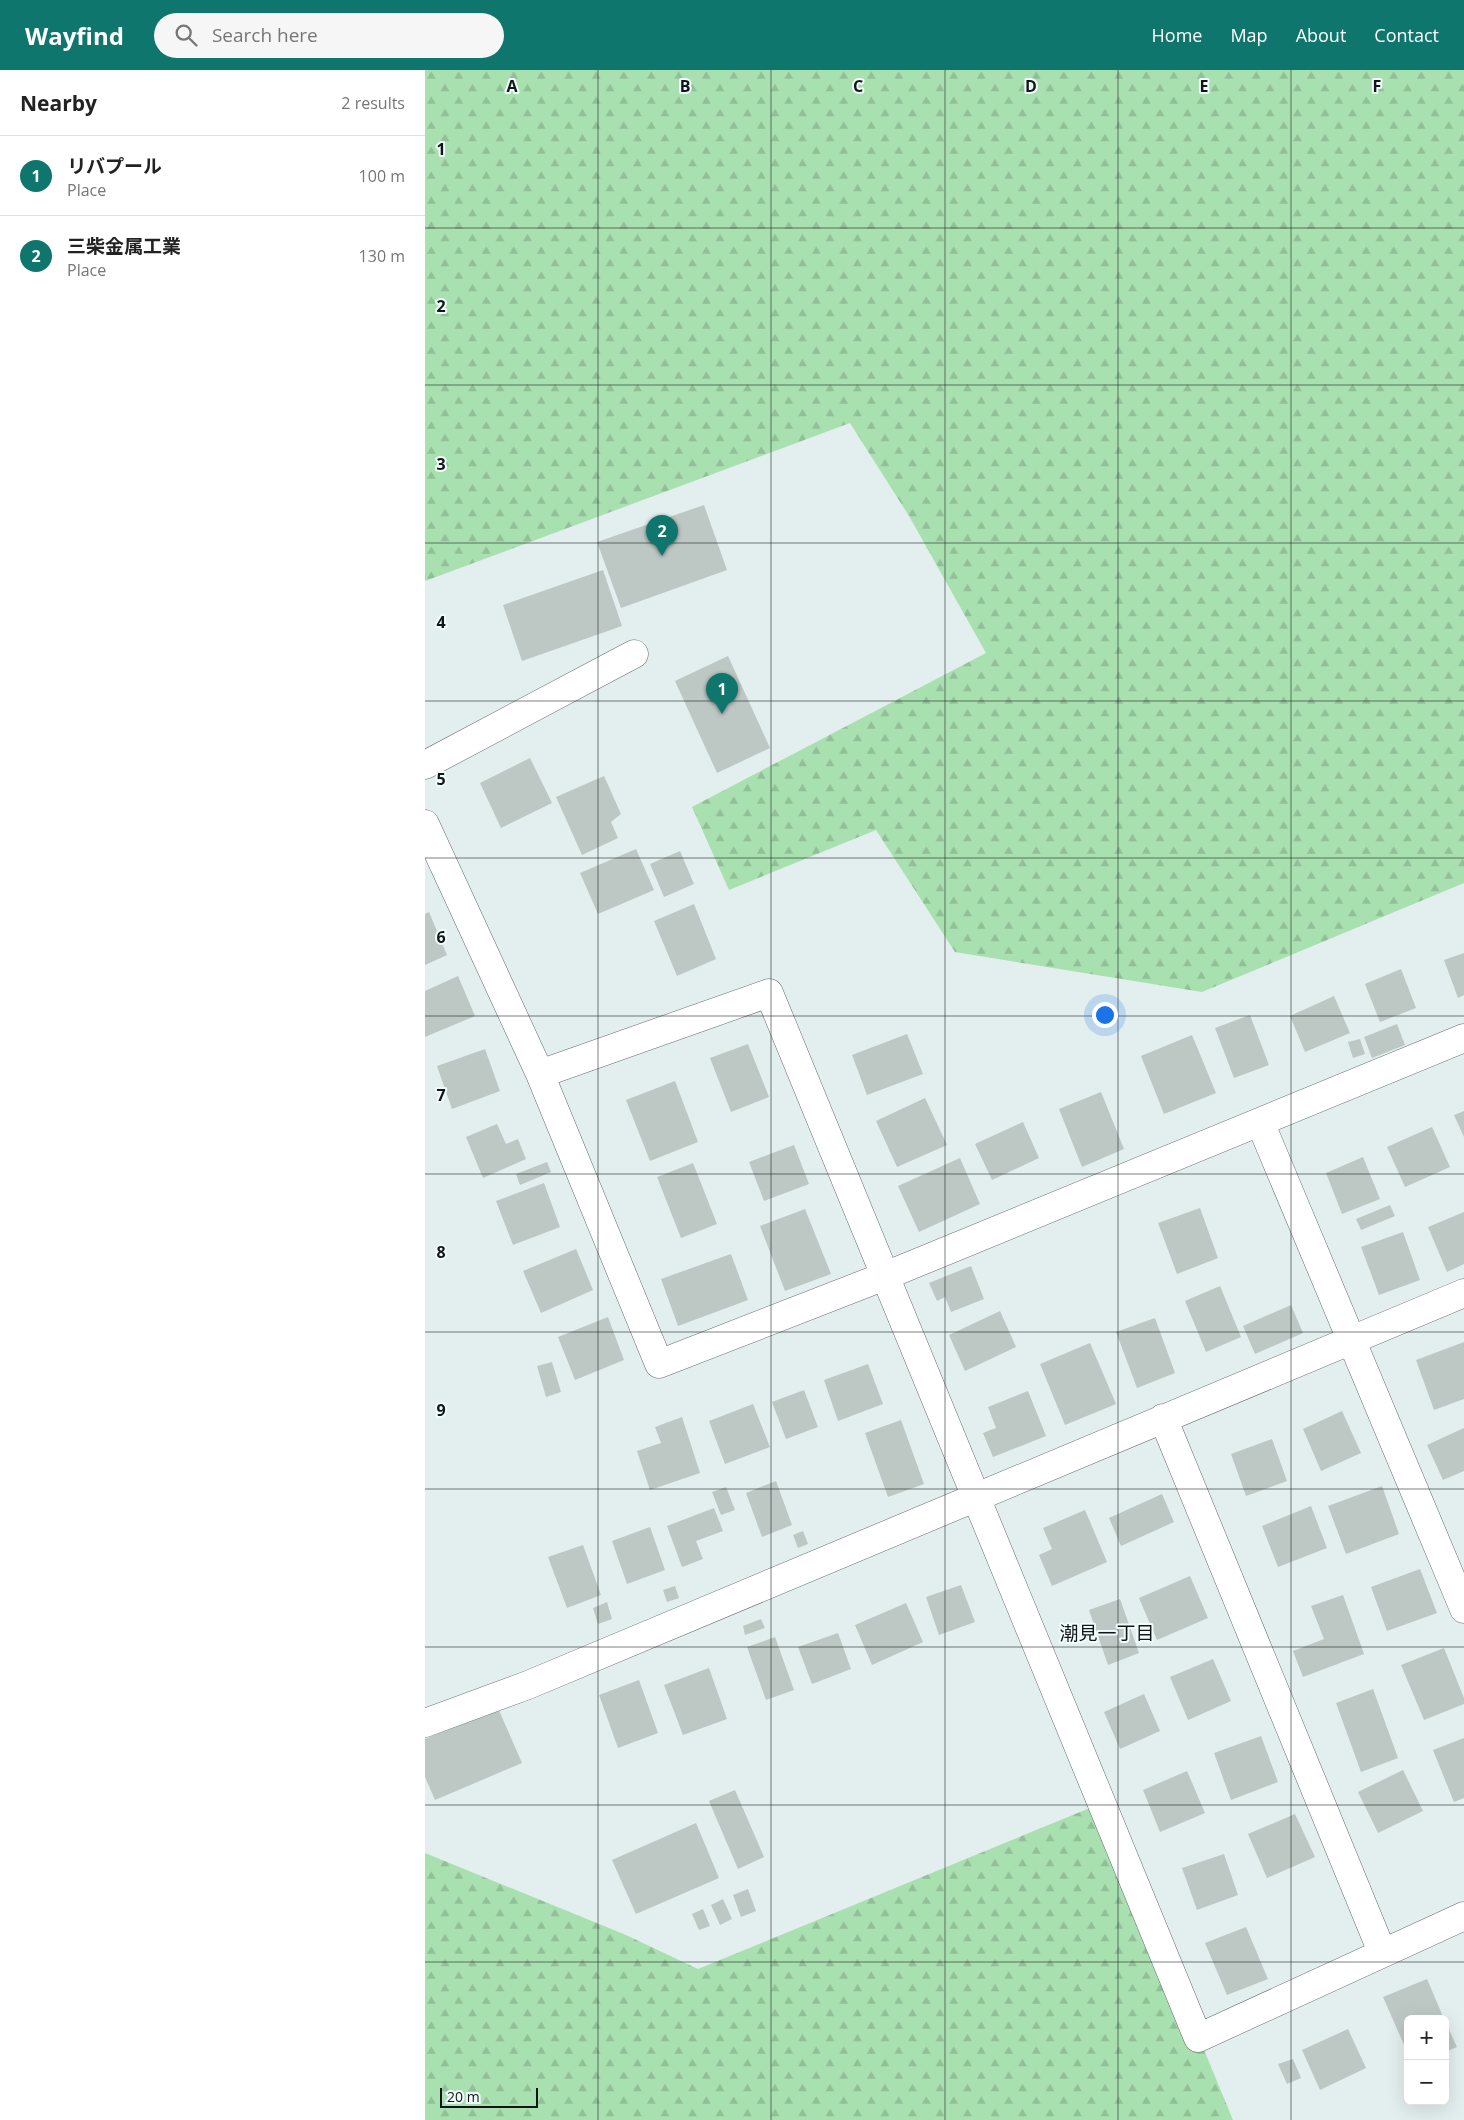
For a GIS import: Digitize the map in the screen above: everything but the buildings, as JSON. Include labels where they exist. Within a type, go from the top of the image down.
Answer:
[{"type":"street","points":[[425,765],[633,654]]},
{"type":"street","points":[[425,824],[540,1074],[659,1364],[885,1276],[1464,1038]]},
{"type":"street","points":[[540,1074],[769,993],[1198,2038],[1464,1916]]},
{"type":"street","points":[[1260,1122],[1353,1340],[1464,1609]]},
{"type":"street","points":[[425,1723],[528,1685],[974,1496],[1464,1293]]},
{"type":"street","points":[[1163,1418],[1382,1952]]},
{"type":"green space","points":[[425,70],[1464,70],[1464,883],[1202,992],[955,952],[876,830],[729,890],[692,807],[986,653],[909,516],[850,423],[425,581]]},
{"type":"green space","points":[[1102,1803],[1233,2120],[425,2120],[425,1853],[626,1935],[698,1969]]},
{"type":"place","name":"三柴金属工業","points":[[662,556]]},
{"type":"place","name":"リバプール","points":[[722,714]]},
{"type":"district","name":"潮見一丁目","points":[[1107,1633]]}]
